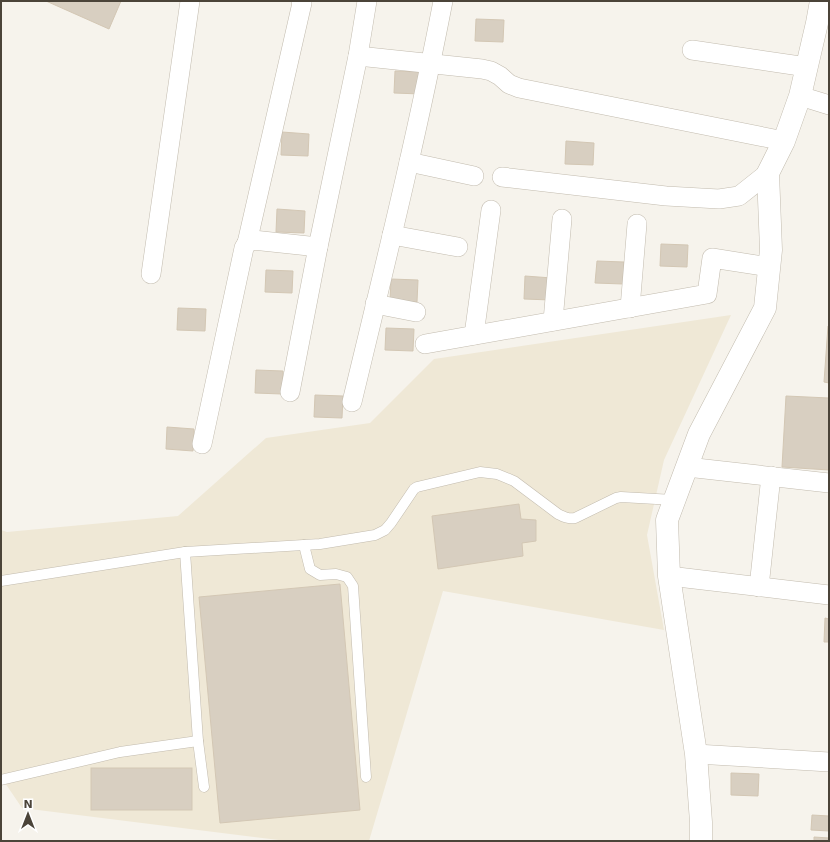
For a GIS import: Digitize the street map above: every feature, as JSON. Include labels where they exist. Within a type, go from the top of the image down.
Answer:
[{"type":"street","points":[[151,274],[190,1]]},
{"type":"street","points":[[202,444],[244,248],[247,243],[302,1]]},
{"type":"street","points":[[290,392],[318,247],[358,56],[367,1]]},
{"type":"street","points":[[352,402],[409,162],[431,64],[443,1]]},
{"type":"street","points":[[502,177],[666,196],[719,198],[739,196],[768,173],[784,141],[800,96],[821,1]]},
{"type":"street","points":[[692,50],[807,67]]},
{"type":"street","points":[[358,56],[482,69],[491,71],[500,76],[509,84],[519,88],[784,141]]},
{"type":"street","points":[[800,96],[829,105]]},
{"type":"street","points":[[409,162],[474,176]]},
{"type":"street","points":[[700,841],[696,754],[669,576],[667,520],[699,434],[765,308],[771,250],[768,173]]},
{"type":"street","points":[[474,335],[491,210]]},
{"type":"street","points":[[553,321],[562,219]]},
{"type":"street","points":[[630,308],[637,224]]},
{"type":"street","points":[[392,235],[458,246]]},
{"type":"street","points":[[247,243],[253,240],[318,247]]},
{"type":"street","points":[[425,344],[707,294],[712,258],[769,267]]},
{"type":"street","points":[[376,304],[416,312]]},
{"type":"street","points":[[687,467],[829,483]]},
{"type":"street","points":[[759,587],[771,476]]},
{"type":"street","points":[[669,576],[829,595]]},
{"type":"street","points":[[696,754],[829,762]]},
{"type":"lane","points":[[1,581],[185,552],[320,544],[375,535],[388,527],[417,487],[480,472],[497,474],[514,481],[558,514],[569,519],[621,497],[674,500]]},
{"type":"lane","points":[[304,545],[310,569],[320,575],[336,574],[347,577],[354,586],[366,777]]},
{"type":"lane","points":[[185,552],[198,741],[204,787]]},
{"type":"lane","points":[[1,780],[120,752],[198,741]]},
{"type":"shaded area","points":[[731,315],[664,460],[647,535],[664,630],[443,591],[369,841],[287,841],[22,808],[1,777],[1,530],[7,532],[178,516],[266,438],[370,423],[434,359]]},
{"type":"building","points":[[46,1],[121,1],[109,29]]},
{"type":"building","points":[[476,19],[504,20],[503,42],[475,41]]},
{"type":"building","points":[[395,71],[422,72],[421,94],[394,93]]},
{"type":"building","points":[[282,132],[309,134],[308,156],[281,155]]},
{"type":"building","points":[[566,141],[594,143],[593,165],[565,164]]},
{"type":"building","points":[[277,209],[305,211],[304,233],[276,232]]},
{"type":"building","points":[[661,244],[688,245],[687,267],[660,266]]},
{"type":"building","points":[[597,261],[624,262],[623,284],[595,283]]},
{"type":"building","points":[[266,270],[293,271],[292,293],[265,292]]},
{"type":"building","points":[[525,276],[552,278],[551,300],[524,299]]},
{"type":"building","points":[[391,279],[418,280],[417,302],[390,301]]},
{"type":"building","points":[[178,308],[206,309],[205,331],[177,330]]},
{"type":"building","points":[[829,326],[829,383],[824,382]]},
{"type":"building","points":[[386,328],[414,329],[413,351],[385,350]]},
{"type":"building","points":[[256,370],[283,371],[282,394],[255,393]]},
{"type":"building","points":[[315,395],[343,396],[342,418],[314,417]]},
{"type":"building","points":[[786,396],[829,398],[829,470],[782,467]]},
{"type":"building","points":[[167,427],[194,429],[193,451],[166,449]]},
{"type":"building","points":[[519,504],[521,519],[536,520],[536,541],[522,543],[523,556],[438,569],[432,516]]},
{"type":"building","points":[[340,584],[360,810],[220,823],[199,597]]},
{"type":"building","points":[[825,618],[829,619],[829,642],[824,642]]},
{"type":"building","points":[[91,768],[192,768],[192,810],[91,810]]},
{"type":"building","points":[[731,773],[759,774],[758,796],[731,795]]},
{"type":"building","points":[[812,815],[829,816],[829,831],[811,830]]},
{"type":"building","points":[[814,837],[829,838],[829,841],[814,841]]}]
